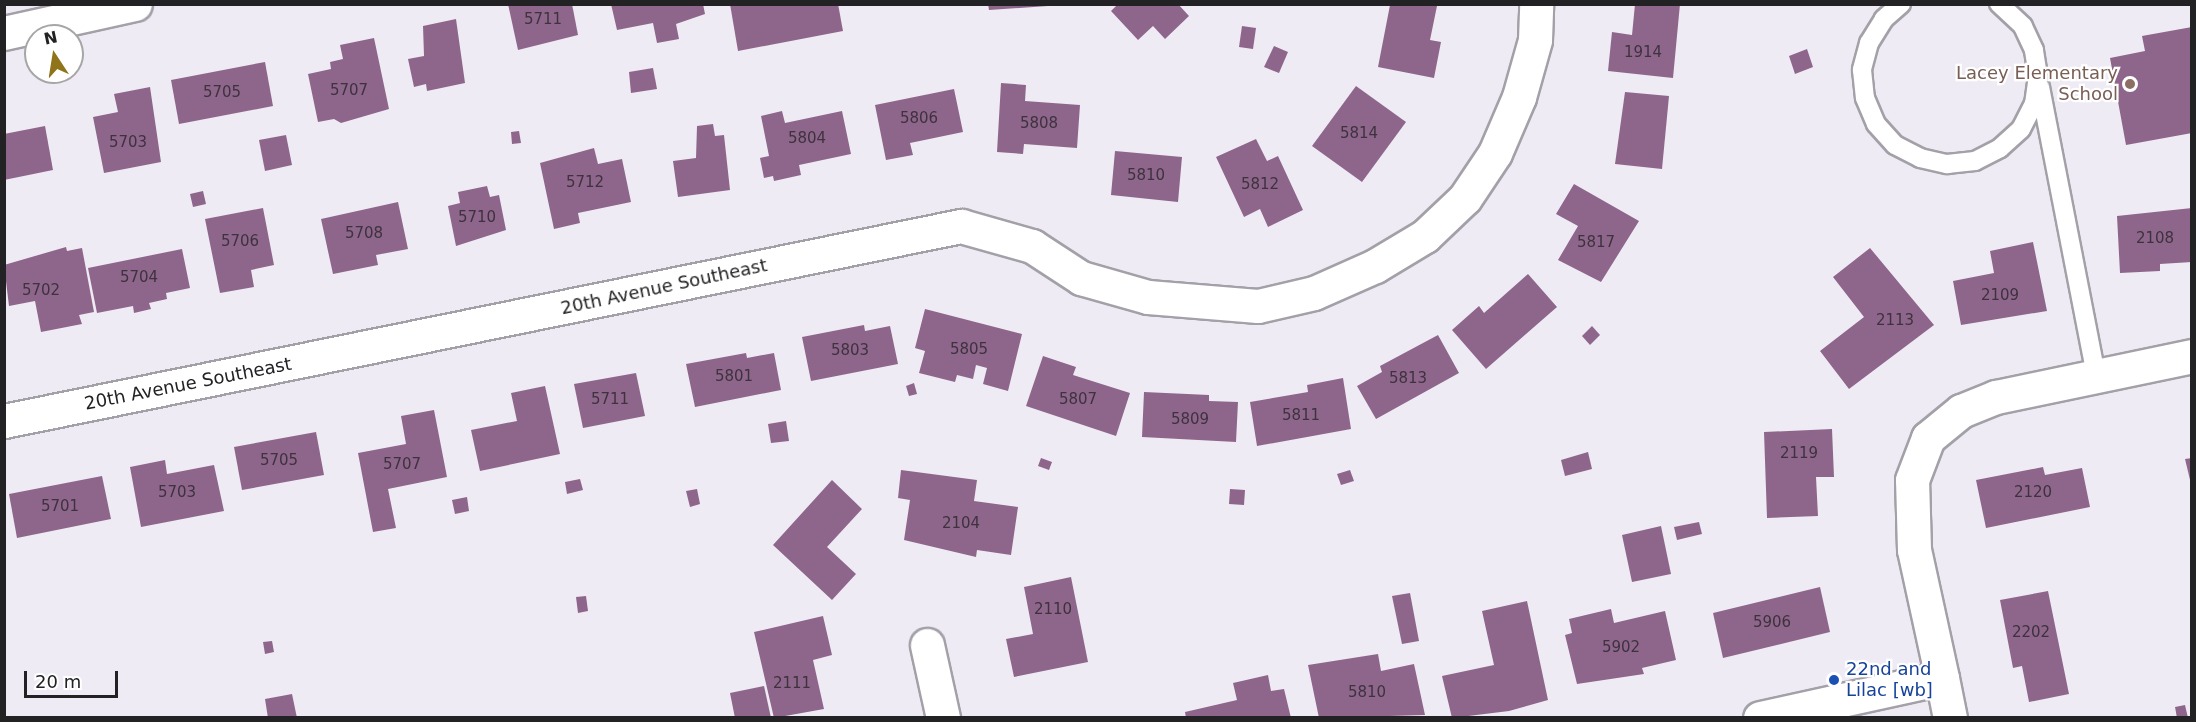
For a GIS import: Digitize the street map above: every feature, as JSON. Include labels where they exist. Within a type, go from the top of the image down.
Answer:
[{"type":"street","points":[[4,33],[135,4]]},
{"type":"street","name":"20th Avenue Southeast","points":[[4,421],[961,226],[1015,239],[1081,278],[1148,297],[1258,306],[1314,293],[1425,236],[1465,198],[1495,153],[1519,97],[1535,40],[1536,4]]},
{"type":"street","points":[[1950,717],[1914,550],[1912,480],[1928,438],[1961,411],[1996,397],[2085,376],[2192,356]]},
{"type":"street","points":[[927,645],[943,717]]},
{"type":"street","points":[[1760,717],[1942,678]]},
{"type":"lane","points":[[1901,4],[1884,19],[1869,43],[1862,70],[1865,98],[1876,124],[1895,145],[1920,158],[1947,164],[1975,160],[2000,148],[2021,129],[2034,104],[2038,76]]},
{"type":"lane","points":[[2000,4],[2023,27],[2034,50],[2085,376]]},
{"type":"building","points":[[508,4],[572,4],[578,35],[518,50]]},
{"type":"building","points":[[611,4],[703,4],[705,14],[676,24],[679,39],[657,43],[653,23],[617,30]]},
{"type":"building","points":[[730,4],[838,4],[843,31],[738,51]]},
{"type":"building","points":[[988,4],[1048,4],[1048,6],[989,10]]},
{"type":"building","points":[[1118,4],[1178,4],[1189,16],[1165,39],[1153,26],[1138,40],[1111,11]]},
{"type":"building","points":[[1635,4],[1680,4],[1673,78],[1608,71],[1612,32],[1632,35]]},
{"type":"building","points":[[1390,5],[1437,6],[1430,40],[1441,42],[1434,78],[1378,67]]},
{"type":"building","points":[[456,19],[465,83],[427,91],[426,84],[414,87],[408,59],[424,56],[423,26]]},
{"type":"building","points":[[1242,26],[1256,28],[1253,49],[1239,47]]},
{"type":"building","points":[[2192,27],[2192,133],[2126,145],[2110,58],[2145,51],[2142,36]]},
{"type":"building","points":[[374,38],[389,109],[341,123],[334,119],[318,122],[308,74],[331,69],[330,62],[343,59],[340,45]]},
{"type":"building","points":[[1274,46],[1288,52],[1279,73],[1264,67]]},
{"type":"building","points":[[1807,49],[1813,67],[1795,74],[1789,56]]},
{"type":"building","points":[[265,62],[273,106],[179,124],[171,80]]},
{"type":"building","points":[[653,68],[657,89],[631,93],[629,72]]},
{"type":"building","points":[[1001,83],[1026,85],[1025,101],[1080,105],[1077,148],[1024,144],[1023,154],[997,152]]},
{"type":"building","points":[[1356,86],[1406,122],[1362,182],[1312,146]]},
{"type":"building","points":[[150,87],[161,162],[104,173],[93,117],[118,112],[114,94]]},
{"type":"building","points":[[954,89],[963,132],[910,143],[913,155],[886,160],[875,105]]},
{"type":"building","points":[[1625,92],[1669,96],[1662,169],[1615,164]]},
{"type":"building","points":[[782,111],[785,123],[842,111],[851,154],[799,165],[801,175],[774,181],[773,176],[764,178],[760,158],[769,156],[761,116]]},
{"type":"building","points":[[713,124],[715,136],[724,135],[730,190],[678,197],[673,161],[696,158],[697,126]]},
{"type":"building","points":[[45,126],[53,170],[4,180],[4,134]]},
{"type":"building","points":[[519,131],[521,143],[512,144],[511,132]]},
{"type":"building","points":[[286,135],[292,165],[265,171],[259,140]]},
{"type":"building","points":[[1256,139],[1267,161],[1278,156],[1303,210],[1268,227],[1260,209],[1244,217],[1216,157]]},
{"type":"building","points":[[594,148],[598,164],[622,159],[631,202],[578,213],[580,223],[554,229],[540,163]]},
{"type":"building","points":[[1115,151],[1182,157],[1178,202],[1111,195]]},
{"type":"building","points":[[1574,184],[1639,221],[1601,282],[1558,260],[1578,226],[1556,214]]},
{"type":"building","points":[[487,186],[490,197],[499,195],[506,230],[456,246],[448,206],[460,203],[458,192]]},
{"type":"building","points":[[203,191],[206,204],[193,207],[190,194]]},
{"type":"building","points":[[398,202],[408,249],[376,255],[378,265],[333,274],[321,219]]},
{"type":"building","points":[[263,208],[274,265],[251,270],[254,287],[220,293],[205,219]]},
{"type":"building","points":[[2192,208],[2192,262],[2160,264],[2160,271],[2120,273],[2117,216]]},
{"type":"building","points":[[2033,242],[2047,311],[1961,325],[1953,281],[1994,273],[1990,251]]},
{"type":"building","points":[[66,247],[67,251],[82,248],[94,312],[79,315],[82,324],[41,332],[35,301],[9,306],[4,265]]},
{"type":"building","points":[[1870,248],[1934,325],[1849,389],[1820,351],[1864,317],[1833,277]]},
{"type":"building","points":[[182,249],[190,288],[166,293],[167,299],[149,303],[151,309],[134,313],[133,306],[97,313],[88,268]]},
{"type":"building","points":[[1528,274],[1557,307],[1486,369],[1452,330],[1479,306],[1484,313]]},
{"type":"building","points":[[925,309],[1022,334],[1008,391],[983,384],[987,368],[976,365],[973,379],[957,375],[955,382],[919,373],[925,351],[915,348]]},
{"type":"building","points":[[864,325],[865,331],[890,326],[898,364],[811,381],[802,337]]},
{"type":"building","points":[[1592,326],[1600,335],[1590,345],[1582,336]]},
{"type":"building","points":[[1438,335],[1459,373],[1376,419],[1357,386],[1382,372],[1380,366]]},
{"type":"building","points":[[746,353],[747,358],[774,353],[781,390],[695,407],[686,364]]},
{"type":"building","points":[[1043,356],[1076,367],[1073,375],[1130,393],[1116,436],[1026,406]]},
{"type":"building","points":[[636,373],[645,416],[583,428],[574,384]]},
{"type":"building","points":[[1343,378],[1351,429],[1257,446],[1250,402],[1308,392],[1307,385]]},
{"type":"building","points":[[914,383],[917,394],[909,396],[906,386]]},
{"type":"building","points":[[545,386],[560,454],[480,471],[471,430],[517,421],[511,393]]},
{"type":"building","points":[[1144,392],[1209,395],[1209,401],[1238,402],[1236,442],[1142,437]]},
{"type":"building","points":[[434,410],[447,477],[388,489],[396,528],[373,532],[358,453],[406,444],[401,416]]},
{"type":"building","points":[[786,421],[789,441],[771,443],[768,424]]},
{"type":"building","points":[[1832,429],[1834,477],[1816,477],[1818,516],[1767,518],[1764,432]]},
{"type":"building","points":[[316,432],[324,475],[242,490],[234,447]]},
{"type":"building","points":[[1588,452],[1592,469],[1565,476],[1561,460]]},
{"type":"building","points":[[1041,458],[1052,462],[1049,470],[1038,466]]},
{"type":"building","points":[[2192,458],[2192,484],[2191,484],[2185,459]]},
{"type":"building","points":[[165,460],[167,474],[214,465],[224,511],[141,527],[130,467]]},
{"type":"building","points":[[2043,467],[2045,475],[2082,468],[2090,507],[1986,528],[1976,480]]},
{"type":"building","points":[[901,470],[977,480],[974,501],[1018,507],[1011,555],[977,550],[976,557],[904,540],[910,500],[898,498]]},
{"type":"building","points":[[1350,470],[1354,481],[1341,485],[1337,474]]},
{"type":"building","points":[[102,476],[111,519],[17,538],[9,494]]},
{"type":"building","points":[[580,479],[583,490],[567,494],[565,482]]},
{"type":"building","points":[[832,480],[862,509],[827,547],[856,574],[832,600],[773,545]]},
{"type":"building","points":[[697,489],[700,504],[690,507],[686,491]]},
{"type":"building","points":[[1230,489],[1245,490],[1244,505],[1229,504]]},
{"type":"building","points":[[467,497],[469,511],[455,514],[452,500]]},
{"type":"building","points":[[1699,522],[1702,534],[1677,540],[1674,527]]},
{"type":"building","points":[[1661,526],[1671,574],[1632,582],[1622,535]]},
{"type":"building","points":[[1071,577],[1088,662],[1014,677],[1006,639],[1033,634],[1024,587]]},
{"type":"building","points":[[1820,587],[1830,632],[1723,658],[1713,613]]},
{"type":"building","points":[[2048,591],[2069,694],[2029,702],[2022,666],[2013,668],[2000,600]]},
{"type":"building","points":[[1410,593],[1419,641],[1402,644],[1392,596]]},
{"type":"building","points":[[586,596],[588,611],[578,613],[576,597]]},
{"type":"building","points":[[1527,601],[1548,700],[1509,711],[1452,718],[1442,676],[1494,665],[1482,611]]},
{"type":"building","points":[[1611,609],[1614,623],[1665,611],[1676,660],[1642,668],[1644,674],[1577,684],[1565,635],[1572,633],[1569,619]]},
{"type":"building","points":[[823,616],[832,655],[813,660],[824,709],[774,718],[754,632]]},
{"type":"building","points":[[272,641],[274,652],[265,654],[263,642]]},
{"type":"building","points":[[1378,654],[1381,671],[1414,664],[1425,715],[1319,718],[1308,665]]},
{"type":"building","points":[[1268,675],[1271,691],[1284,689],[1291,718],[1186,718],[1185,712],[1237,700],[1233,683]]},
{"type":"building","points":[[764,686],[771,718],[735,718],[730,693]]},
{"type":"building","points":[[292,694],[297,718],[268,718],[265,699]]},
{"type":"building","points":[[2185,705],[2188,718],[2177,718],[2175,707]]},
{"type":"place","name":"Lacey Elementary School","points":[[2130,84]]},
{"type":"place","name":"22nd and Lilac [wb]","points":[[1834,680]]}]
